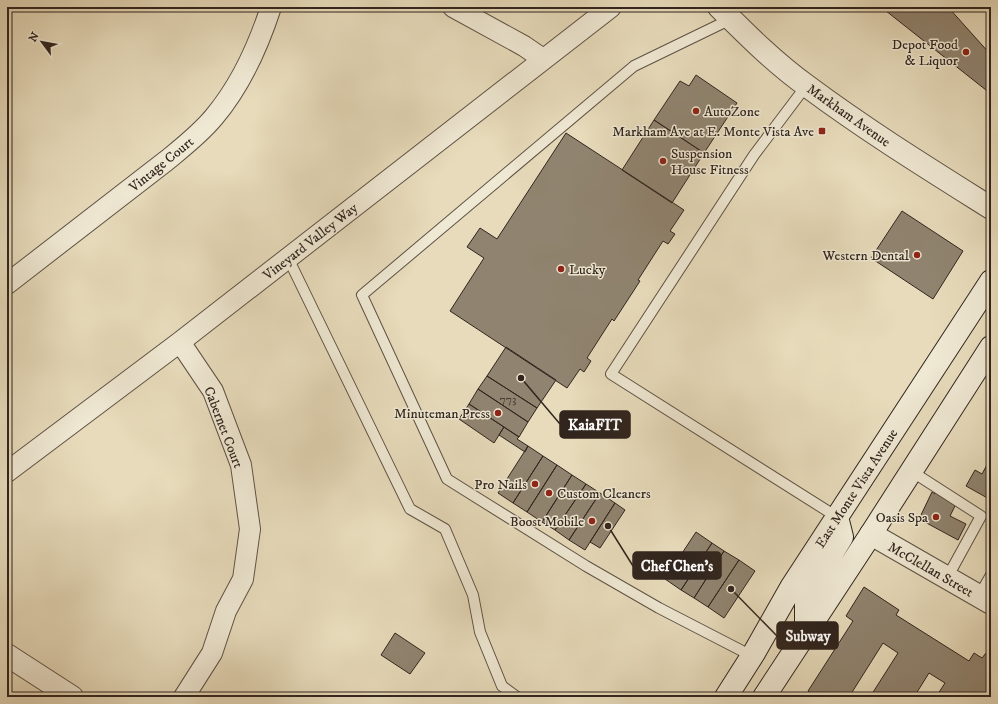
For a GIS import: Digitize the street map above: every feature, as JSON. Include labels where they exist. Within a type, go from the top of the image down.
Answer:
[{"type":"main road","name":"Markham Avenue","points":[[725,13],[767,54],[806,86],[904,153],[991,208]]},
{"type":"main road","name":"East Monte Vista Avenue","points":[[726,697],[753,654],[792,586],[991,281]]},
{"type":"main road","points":[[764,697],[991,347]]},
{"type":"main road","points":[[806,632],[806,596],[842,537],[837,517]]},
{"type":"main road","name":"McClellan Street","points":[[871,534],[985,600]]},
{"type":"main road","points":[[742,697],[754,677],[753,654]]},
{"type":"main road","points":[[7,655],[72,697]]},
{"type":"street","name":"Vintage Court","points":[[7,284],[166,161],[192,140],[214,117],[234,90],[247,67],[260,41],[271,7]]},
{"type":"street","points":[[453,7],[524,46],[543,59]]},
{"type":"street","name":"Vineyard Valley Way","points":[[7,472],[180,342],[611,7]]},
{"type":"street","name":"Cabernet Court","points":[[180,342],[214,391],[241,465],[250,529],[243,579],[226,611],[212,652],[184,697]]},
{"type":"lane","points":[[725,13],[634,66],[362,295],[446,479],[586,566],[659,608],[753,654]]},
{"type":"lane","points":[[806,86],[754,155],[611,374],[837,517]]},
{"type":"lane","points":[[288,258],[410,509],[445,529],[473,595],[480,632],[502,686],[517,697]]},
{"type":"lane","points":[[911,471],[981,516],[947,578]]},
{"type":"lane","points":[[985,600],[991,575]]},
{"type":"building","points":[[881,7],[948,7],[991,55],[991,94]]},
{"type":"building","name":"AutoZone","points":[[696,75],[737,103],[704,153],[654,120],[680,81],[689,86]]},
{"type":"building","name":"Suspension House Fitness","points":[[654,120],[704,153],[672,203],[622,170]]},
{"type":"building","name":"Lucky","points":[[566,133],[684,210],[670,231],[675,234],[668,244],[663,241],[638,280],[640,281],[614,321],[612,319],[587,358],[591,361],[584,372],[580,369],[567,388],[450,311],[484,258],[467,247],[480,228],[497,239]]},
{"type":"building","name":"Western Dental","points":[[902,211],[963,251],[933,299],[871,258]]},
{"type":"building","points":[[506,347],[556,380],[537,408],[487,376]]},
{"type":"building","points":[[487,376],[537,408],[528,422],[478,389]]},
{"type":"building","name":"Minuteman Press","points":[[478,389],[528,422],[519,437],[469,404]]},
{"type":"building","points":[[469,404],[504,427],[494,443],[459,419]]},
{"type":"building","points":[[504,427],[519,437],[517,439],[528,446],[525,452],[499,435]]},
{"type":"building","points":[[528,446],[543,456],[513,503],[498,493]]},
{"type":"building","name":"Pro Nails","points":[[543,456],[557,465],[527,512],[513,503]]},
{"type":"building","points":[[989,461],[991,462],[991,500],[966,486],[975,470],[982,474]]},
{"type":"building","name":"Custom Cleaners","points":[[557,465],[572,475],[542,522],[527,512]]},
{"type":"building","points":[[572,475],[586,484],[555,530],[542,522]]},
{"type":"building","points":[[586,484],[600,493],[569,540],[555,530]]},
{"type":"building","name":"Oasis Spa","points":[[932,492],[956,504],[950,516],[966,524],[958,540],[921,520],[922,519],[920,517]]},
{"type":"building","name":"Boost Mobile","points":[[600,493],[615,503],[585,550],[569,540]]},
{"type":"building","points":[[615,503],[625,510],[600,548],[590,542]]},
{"type":"building","points":[[696,532],[712,543],[681,590],[665,579]]},
{"type":"building","points":[[712,543],[724,551],[694,598],[681,590]]},
{"type":"building","points":[[724,551],[739,560],[708,607],[694,598]]},
{"type":"building","points":[[739,560],[755,571],[724,618],[708,607]]},
{"type":"building","points":[[864,587],[899,610],[896,615],[969,661],[974,653],[982,658],[986,653],[989,655],[991,652],[991,697],[936,697],[945,683],[929,673],[914,697],[870,697],[898,653],[883,643],[849,697],[818,697],[808,691],[853,621],[846,616]]},
{"type":"building","points":[[395,633],[425,653],[410,674],[381,655]]},
{"type":"place","name":"Depot Food & Liquor","points":[[966,52]]},
{"type":"place","name":"AutoZone","points":[[696,111]]},
{"type":"place","name":"Markham Ave at E. Monte Vista Ave","points":[[822,131]]},
{"type":"place","name":"Suspension House Fitness","points":[[663,161]]},
{"type":"place","name":"Western Dental","points":[[917,255]]},
{"type":"place","name":"Lucky","points":[[561,269]]},
{"type":"place","name":"KaiaFIT","points":[[521,378]]},
{"type":"place","name":"Minuteman Press","points":[[498,413]]},
{"type":"place","name":"Pro Nails","points":[[535,484]]},
{"type":"place","name":"Custom Cleaners","points":[[549,493]]},
{"type":"place","name":"Oasis Spa","points":[[936,517]]},
{"type":"place","name":"Boost Mobile","points":[[592,521]]},
{"type":"place","name":"Chef Chen's","points":[[608,526]]},
{"type":"place","name":"Subway","points":[[731,589]]}]
